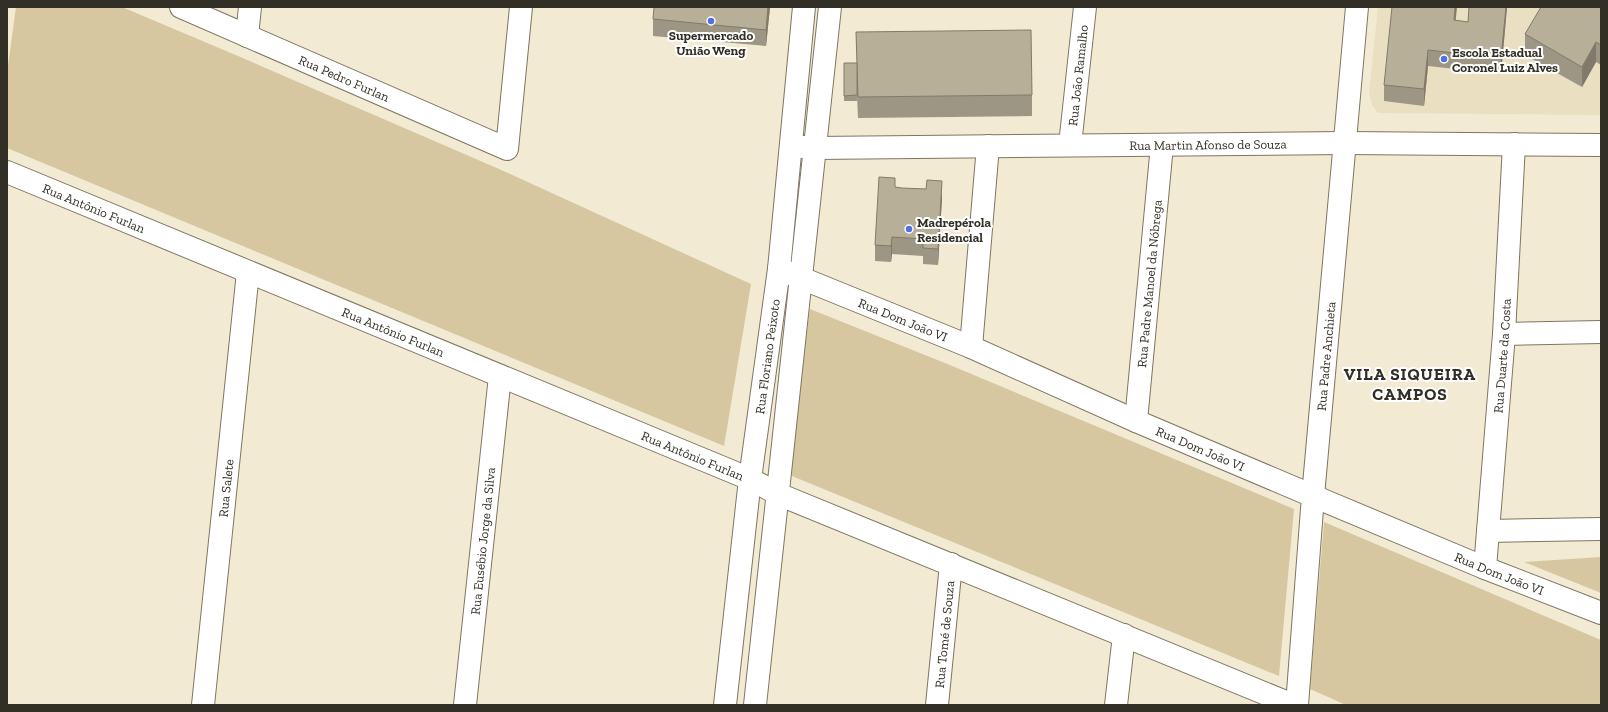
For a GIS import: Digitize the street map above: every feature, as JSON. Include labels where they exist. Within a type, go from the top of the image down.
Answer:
[{"type":"street","name":"Rua Pedro Furlan","points":[[181,7],[507,149],[521,7]]},
{"type":"street","points":[[247,36],[250,7]]},
{"type":"street","name":"Rua Floriano Peixoto","points":[[724,705],[750,479],[779,269],[804,7]]},
{"type":"street","name":"Rua Floriano Peixoto","points":[[756,705],[830,7]]},
{"type":"street","name":"Rua João Ramalho","points":[[1070,144],[1085,7]]},
{"type":"street","name":"Rua Padre Anchieta","points":[[1297,705],[1313,496],[1357,7]]},
{"type":"street","name":"Rua Martin Afonso de Souza","points":[[791,146],[815,148],[1070,144],[1162,146],[1345,143],[1601,145]]},
{"type":"street","name":"Rua Duarte da Costa","points":[[1485,568],[1504,334],[1514,144]]},
{"type":"street","points":[[971,347],[988,146]]},
{"type":"street","name":"Rua Padre Manoel da Nóbrega","points":[[1136,421],[1162,146]]},
{"type":"street","name":"Rua Antônio Furlan","points":[[7,172],[750,479],[778,494]]},
{"type":"street","name":"Rua Dom João VI","points":[[779,269],[971,347],[1136,421],[1485,568],[1601,613]]},
{"type":"street","name":"Rua Salete","points":[[203,705],[248,272]]},
{"type":"street","points":[[1504,334],[1601,332]]},
{"type":"street","name":"Rua Eusébio Jorge da Silva","points":[[465,705],[500,376]]},
{"type":"street","points":[[778,494],[1293,705]]},
{"type":"street","points":[[1488,531],[1601,528]]},
{"type":"street","name":"Rua Tomé de Souza","points":[[937,705],[951,564]]},
{"type":"street","points":[[1116,705],[1124,635]]},
{"type":"shaded area","points":[[16,7],[122,7],[499,169],[751,284],[724,446],[7,148],[7,73]]},
{"type":"shaded area","name":"Escola Estadual Coronel Luiz Alves","points":[[1378,7],[1601,7],[1601,115],[1378,113],[1372,105],[1369,92]]},
{"type":"shaded area","points":[[810,309],[945,363],[1294,509],[1279,676],[787,474]]},
{"type":"shaded area","points":[[1324,522],[1601,640],[1601,705],[1346,705],[1310,689]]},
{"type":"shaded area","points":[[1601,557],[1601,593],[1524,562]]},
{"type":"building","points":[[654,7],[768,7],[766,30],[653,19]]},
{"type":"building","points":[[1392,7],[1455,7],[1454,20],[1468,22],[1469,7],[1506,7],[1501,58],[1428,50],[1424,89],[1384,85]]},
{"type":"building","points":[[1541,7],[1601,7],[1601,45],[1596,42],[1582,67],[1525,34]]},
{"type":"building","points":[[1031,30],[1032,95],[858,97],[856,32]]},
{"type":"building","points":[[844,63],[857,63],[857,95],[844,96]]},
{"type":"building","name":"Madrepérola Residencial","points":[[879,177],[895,178],[895,187],[902,188],[926,189],[927,180],[942,181],[938,249],[923,248],[923,239],[892,237],[891,246],[875,245]]},
{"type":"place","name":"Supermercado União Weng","points":[[711,21]]},
{"type":"place","name":"Escola Estadual Coronel Luiz Alves","points":[[1444,59]]},
{"type":"place","name":"Madrepérola Residencial","points":[[909,229]]},
{"type":"district","name":"VILA SIQUEIRA CAMPOS","points":[[1410,384]]}]
